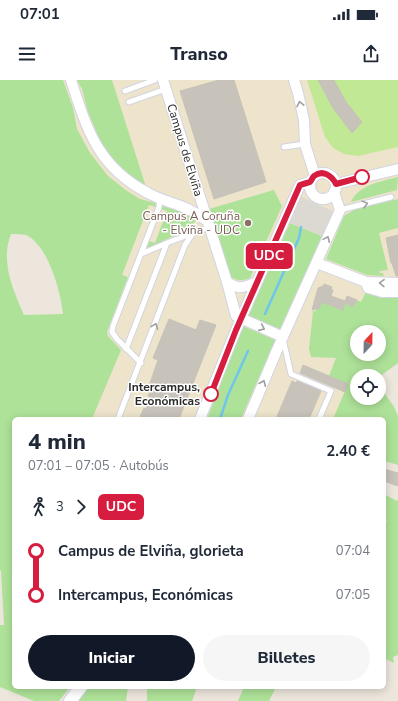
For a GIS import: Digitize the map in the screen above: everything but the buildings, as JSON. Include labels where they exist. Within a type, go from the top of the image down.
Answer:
[{"type":"street","name":"Campus de Elviña","points":[[71,80],[82,116],[94,142],[104,158],[116,172],[131,184],[149,194],[187,209],[208,223]]},
{"type":"street","points":[[294,80],[304,120],[306,144],[313,179],[310,187],[312,194],[318,198],[325,199],[330,196],[335,188],[398,168]]},
{"type":"street","name":"Campus de Elviña","points":[[164,85],[227,282],[236,316],[241,319]]},
{"type":"street","points":[[201,417],[241,319],[300,185],[313,179],[321,173],[328,174],[333,178],[340,210],[249,417]]},
{"type":"street","points":[[317,262],[366,282],[398,283]]},
{"type":"street","points":[[227,282],[236,287],[243,288],[257,282]]},
{"type":"street","points":[[366,282],[368,288],[374,291],[398,292]]},
{"type":"street","points":[[241,319],[283,337]]},
{"type":"street","points":[[70,701],[79,689]]},
{"type":"lane","points":[[125,91],[155,80]]},
{"type":"lane","points":[[129,102],[164,85]]},
{"type":"lane","points":[[284,147],[306,144]]},
{"type":"lane","points":[[340,210],[391,197]]},
{"type":"lane","points":[[141,362],[116,339],[112,332],[159,207],[160,198]]},
{"type":"lane","points":[[141,254],[193,232],[208,223]]},
{"type":"lane","points":[[119,417],[185,245],[193,232]]},
{"type":"lane","points":[[126,349],[168,243]]},
{"type":"lane","points":[[283,337],[291,374],[331,391],[320,417]]},
{"type":"shaded area","name":"Campus A Coruña - Elviña - UDC","points":[[50,80],[398,80],[398,357],[372,369],[350,369],[350,405],[354,405],[350,417],[93,417],[114,366]]},
{"type":"shaded area","points":[[301,197],[333,211],[322,236],[290,223]]},
{"type":"green space","points":[[0,80],[63,80],[73,108],[77,129],[90,153],[108,176],[140,199],[155,203],[156,207],[149,205],[122,275],[128,277],[107,332],[108,336],[121,350],[93,417],[12,417],[12,689],[68,689],[59,701],[34,701],[0,687],[0,625],[4,625],[1,571]],"holes":[[[11,234],[21,234],[34,240],[41,248],[47,259],[56,282],[63,314],[24,315],[12,286],[7,265],[8,244]]]},
{"type":"green space","points":[[77,80],[112,80],[146,187],[117,165],[100,140],[88,112],[82,89]]},
{"type":"green space","points":[[307,80],[398,80],[398,147],[358,156],[344,154],[333,148],[325,137]]},
{"type":"green space","points":[[398,177],[397,190],[351,202],[359,191],[378,182]]},
{"type":"green space","points":[[274,190],[282,206],[250,278],[238,280],[233,278],[231,277],[209,209]]},
{"type":"green space","points":[[398,199],[398,228],[379,233],[388,270],[379,271],[380,273],[383,273],[384,276],[367,275],[326,259],[344,216],[354,210]]},
{"type":"green space","points":[[163,206],[188,214],[194,218],[195,221],[192,227],[148,248],[146,247],[149,241],[155,243],[167,211],[161,209]]},
{"type":"green space","points":[[290,223],[322,236],[280,329],[248,315]]},
{"type":"green space","points":[[398,285],[398,363],[386,372],[386,369],[350,369],[350,405],[386,405],[386,396],[393,405],[398,416],[398,465],[386,462],[386,417],[334,417],[348,384],[329,376],[336,358],[311,357],[309,349],[313,311],[316,311],[316,309],[320,307],[321,302],[343,310],[345,303],[353,307],[357,300],[361,302],[366,292]]},
{"type":"green space","points":[[243,326],[275,340],[242,417],[208,417]]},
{"type":"green space","points":[[386,495],[397,501],[398,499],[398,655],[393,657],[394,663],[386,659]]},
{"type":"green space","points":[[87,689],[128,689],[126,701],[79,701]]},
{"type":"green space","points":[[147,689],[196,689],[192,701],[147,701]]},
{"type":"green space","points":[[243,689],[275,689],[269,701],[238,701]]},
{"type":"waterway","points":[[265,314],[299,238],[301,227]]},
{"type":"waterway","points":[[221,417],[228,395],[248,351]]},
{"type":"bus line","name":"UDC","points":[[211,394],[236,330],[300,185],[310,182],[315,176],[321,173],[328,174],[333,178],[336,184],[362,177]]},
{"type":"place","name":"Campus A Coruña - Elviña - UDC","points":[[248,223]]},
{"type":"place","name":"Intercampus, Económicas","points":[[211,394]]}]
